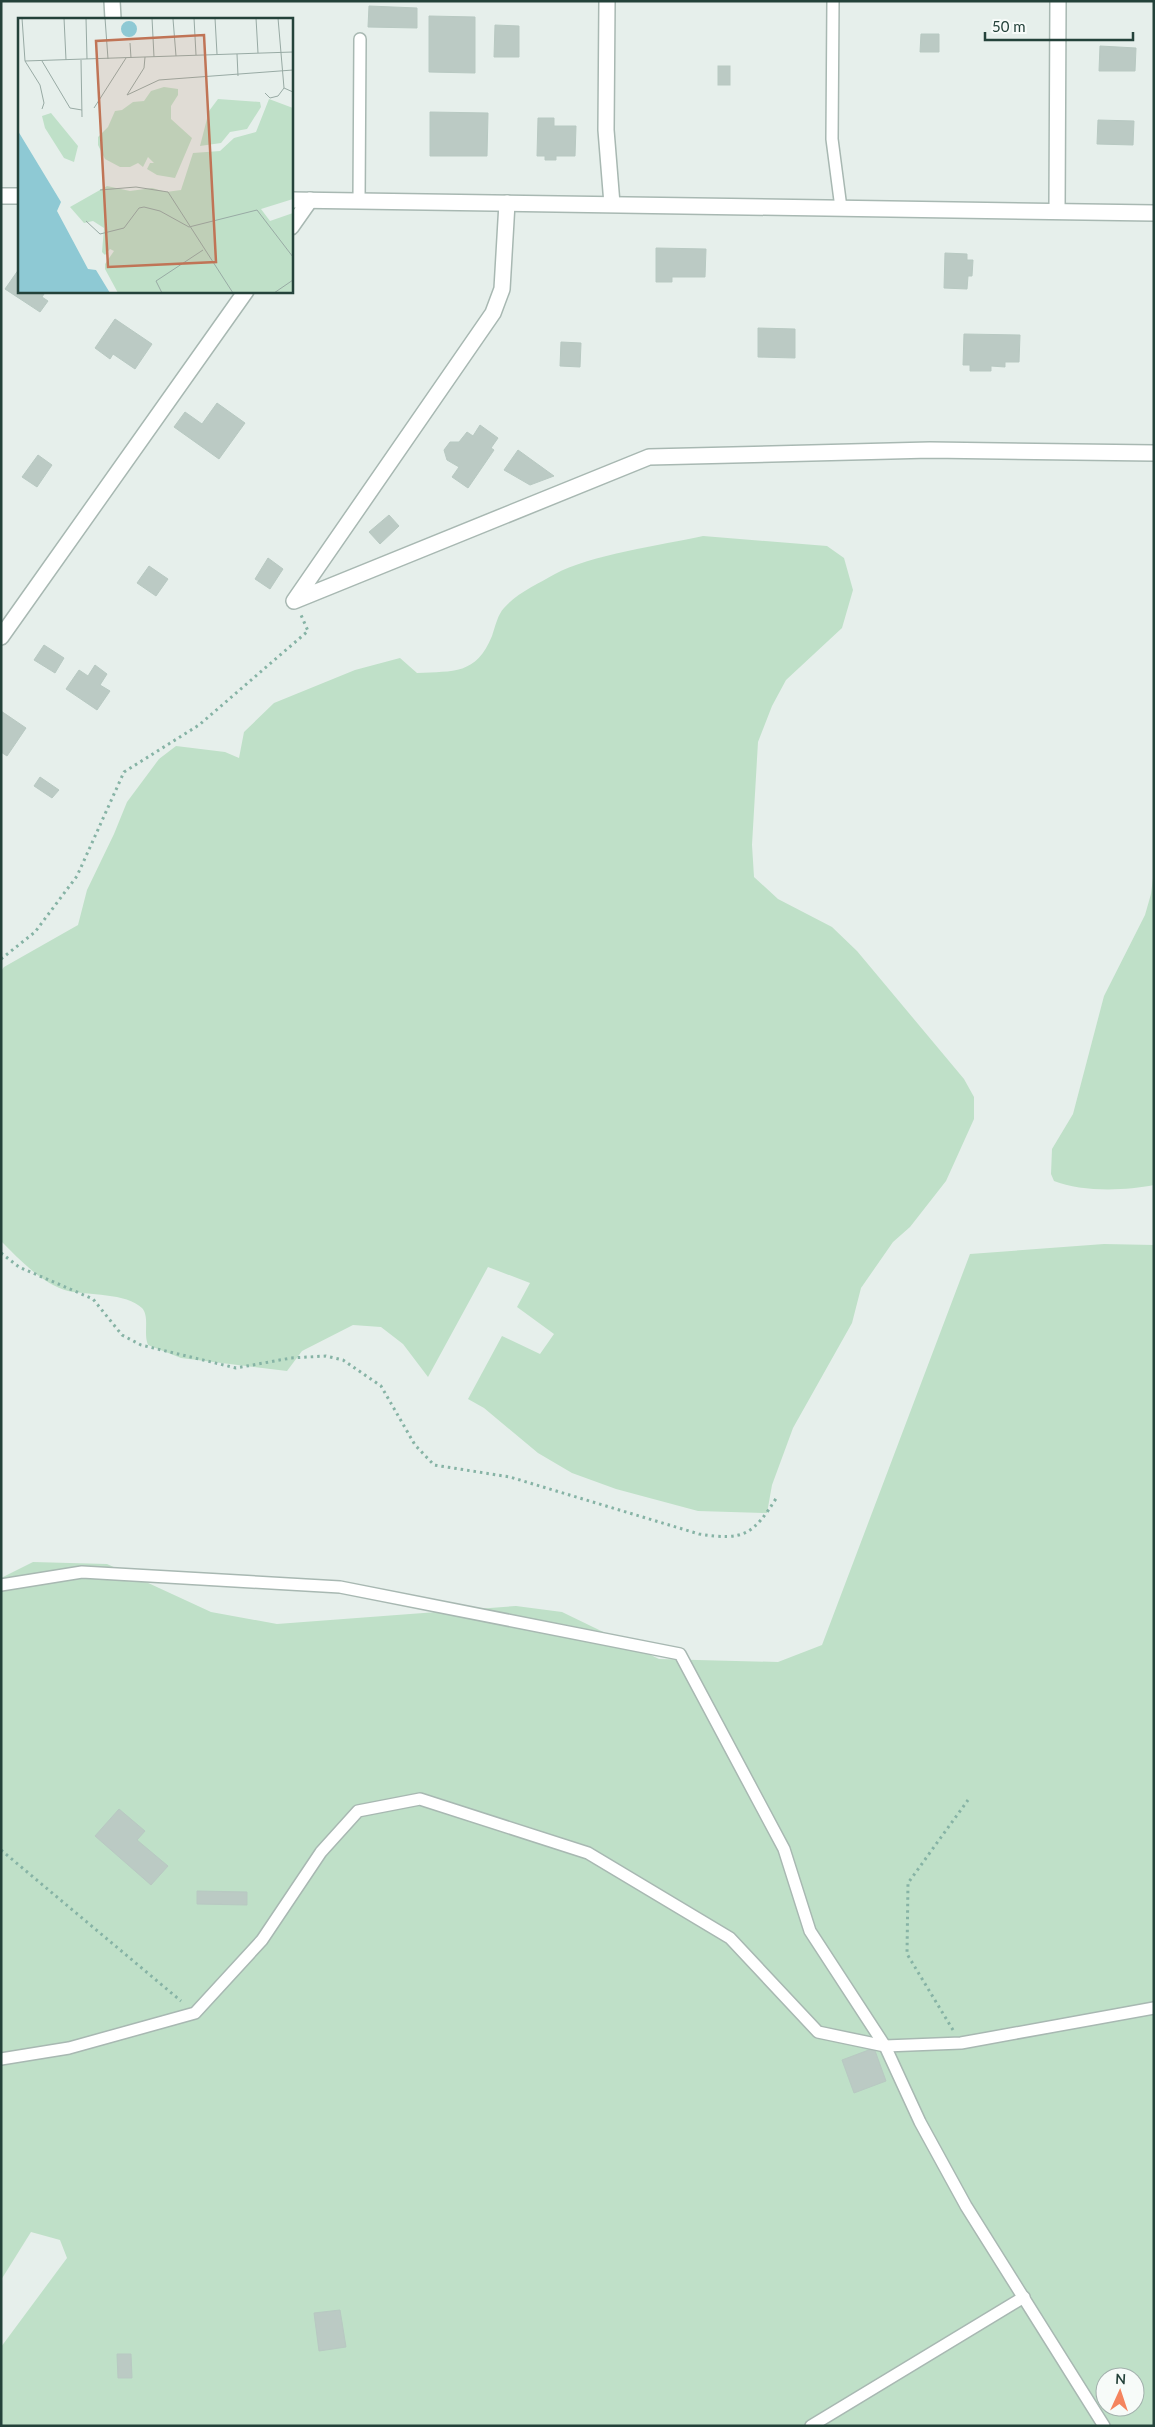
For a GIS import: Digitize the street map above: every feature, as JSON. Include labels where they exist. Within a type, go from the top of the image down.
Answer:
[{"type":"street","points":[[112,1],[112,18]]},
{"type":"street","points":[[607,1],[606,130],[612,204]]},
{"type":"street","points":[[1057,211],[1058,1]]},
{"type":"street","points":[[1,196],[18,196]]},
{"type":"street","points":[[292,200],[1154,212]]},
{"type":"street","points":[[292,226],[310,200]]},
{"type":"street","points":[[294,601],[493,313],[502,289],[507,203]]},
{"type":"street","points":[[1,637],[245,292]]},
{"type":"street","points":[[294,601],[649,457],[930,450],[1154,453]]},
{"type":"lane","points":[[833,1],[832,139],[841,208]]},
{"type":"lane","points":[[359,201],[360,39]]},
{"type":"lane","points":[[1,1586],[82,1572],[340,1587],[680,1654],[784,1848],[810,1931],[885,2046],[920,2122],[966,2206],[1104,2426]]},
{"type":"lane","points":[[1,2059],[69,2048],[195,2012],[262,1940],[321,1852],[358,1811],[420,1799],[588,1853],[730,1938],[818,2032],[885,2046],[961,2043],[1154,2008]]},
{"type":"lane","points":[[811,2426],[1024,2297]]},
{"type":"path","points":[[1,959],[35,932],[78,876],[124,772],[199,725],[308,631],[294,601]]},
{"type":"path","points":[[1,1253],[19,1267],[93,1299],[122,1335],[141,1346],[236,1368],[291,1358],[326,1356],[343,1360],[381,1386],[415,1445],[434,1465],[510,1477],[699,1534],[726,1538],[747,1533],[761,1522],[777,1497]]},
{"type":"path","points":[[961,2043],[907,1954],[908,1883],[968,1800]]},
{"type":"path","points":[[1,1850],[195,2012]]},
{"type":"green space","points":[[703,536],[827,546],[844,558],[853,590],[842,628],[786,680],[772,706],[758,742],[752,845],[754,877],[778,899],[832,927],[857,951],[964,1079],[974,1097],[974,1119],[946,1181],[910,1227],[893,1242],[861,1288],[852,1323],[793,1428],[772,1485],[767,1513],[698,1511],[616,1489],[572,1473],[538,1453],[484,1408],[468,1399],[502,1336],[540,1354],[554,1334],[517,1307],[530,1283],[488,1267],[428,1377],[403,1344],[381,1327],[353,1325],[302,1351],[287,1371],[181,1358],[148,1345],[146,1316],[142,1308],[135,1303],[117,1297],[58,1288],[40,1277],[23,1263],[1,1241],[1,971],[4,967],[78,925],[87,890],[127,802],[159,759],[176,746],[225,752],[239,758],[244,732],[274,703],[355,670],[400,658],[417,673],[453,671],[462,668],[479,658],[486,649],[504,608],[528,589],[555,574],[587,561],[606,556]]},
{"type":"green space","points":[[1154,870],[1154,1185],[1090,1189],[1065,1185],[1054,1181],[1051,1174],[1052,1149],[1073,1114],[1104,996],[1145,915],[1151,894]]},
{"type":"green space","points":[[1104,1244],[1154,1245],[1154,2426],[1,2426],[1,2347],[67,2258],[60,2240],[31,2232],[1,2280],[1,1578],[33,1562],[107,1564],[211,1612],[277,1624],[516,1606],[562,1612],[659,1659],[778,1662],[822,1645],[970,1254]]},
{"type":"building","points":[[369,6],[417,8],[417,28],[368,27]]},
{"type":"building","points":[[429,16],[475,17],[475,73],[429,72]]},
{"type":"building","points":[[495,25],[519,26],[519,57],[494,57]]},
{"type":"building","points":[[921,34],[939,34],[939,52],[920,52]]},
{"type":"building","points":[[1100,46],[1136,48],[1135,71],[1099,71]]},
{"type":"building","points":[[718,66],[730,66],[730,85],[718,85]]},
{"type":"building","points":[[430,112],[488,113],[487,156],[430,156]]},
{"type":"building","points":[[538,118],[554,118],[554,126],[576,126],[575,156],[556,156],[556,160],[545,160],[545,156],[537,156]]},
{"type":"building","points":[[1098,120],[1134,121],[1133,145],[1097,144]]},
{"type":"building","points":[[656,248],[706,249],[705,277],[672,277],[672,282],[656,282]]},
{"type":"building","points":[[945,253],[967,254],[967,260],[973,260],[972,276],[968,276],[967,289],[944,288]]},
{"type":"building","points":[[18,270],[18,292],[45,292],[42,297],[48,301],[40,312],[5,289]]},
{"type":"building","points":[[115,319],[152,344],[135,369],[113,354],[110,359],[95,348]]},
{"type":"building","points":[[758,328],[795,329],[795,358],[758,357]]},
{"type":"building","points":[[964,334],[1020,335],[1019,362],[1005,362],[1005,367],[991,366],[991,371],[970,371],[970,365],[963,365]]},
{"type":"building","points":[[561,342],[581,343],[580,367],[560,366]]},
{"type":"building","points":[[217,403],[245,423],[219,459],[174,427],[185,412],[202,424]]},
{"type":"building","points":[[480,425],[498,438],[491,448],[494,450],[468,488],[452,477],[459,467],[447,460],[444,450],[450,442],[459,442],[467,432],[473,436]]},
{"type":"building","points":[[518,450],[554,476],[530,485],[504,470]]},
{"type":"building","points":[[38,455],[52,465],[37,487],[22,477]]},
{"type":"building","points":[[389,515],[399,526],[380,544],[369,532]]},
{"type":"building","points":[[268,558],[283,569],[270,589],[255,579]]},
{"type":"building","points":[[149,566],[168,579],[156,596],[137,583]]},
{"type":"building","points":[[44,645],[64,658],[55,673],[34,660]]},
{"type":"building","points":[[95,665],[107,674],[100,685],[110,691],[97,710],[66,689],[79,670],[88,676]]},
{"type":"building","points":[[1,711],[26,728],[7,756],[1,752]]},
{"type":"building","points":[[40,777],[59,790],[52,798],[34,786]]},
{"type":"building","points":[[119,1809],[145,1831],[137,1840],[168,1866],[151,1885],[95,1836]]},
{"type":"building","points":[[197,1891],[247,1892],[247,1905],[197,1904]]},
{"type":"building","points":[[874,2048],[886,2081],[854,2093],[842,2060]]},
{"type":"building","points":[[340,2310],[346,2347],[319,2351],[314,2313]]},
{"type":"building","points":[[117,2354],[131,2354],[132,2378],[118,2378]]}]
